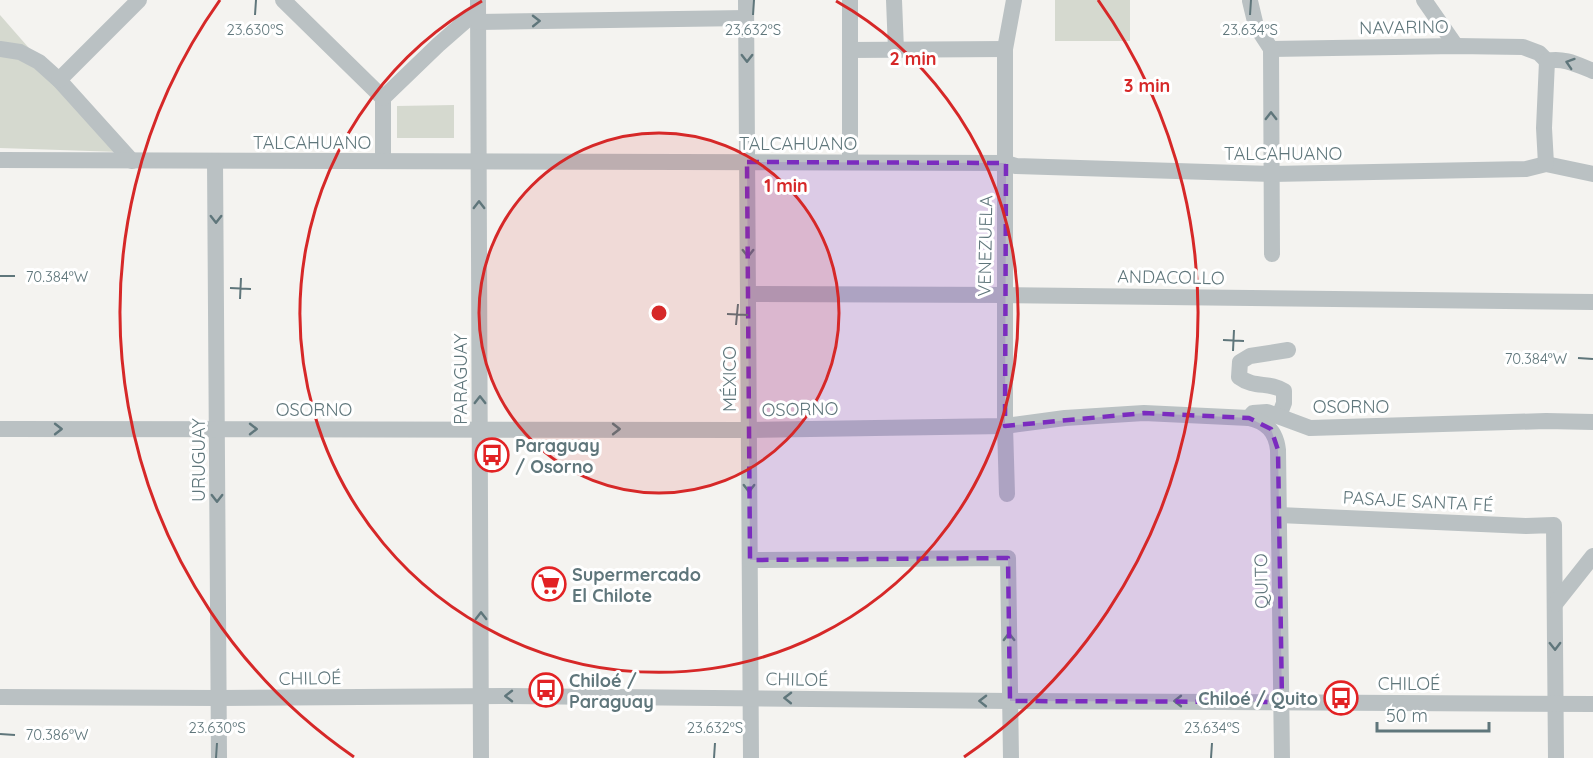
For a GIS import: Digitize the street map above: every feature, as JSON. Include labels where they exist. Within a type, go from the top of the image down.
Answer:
[{"type":"street","points":[[59,80],[139,0]]},
{"type":"street","points":[[283,0],[383,98],[383,161]]},
{"type":"street","name":"MÉXICO","points":[[746,0],[751,758]]},
{"type":"street","points":[[850,0],[850,162]]},
{"type":"street","points":[[894,0],[896,50]]},
{"type":"street","name":"VENEZUELA","points":[[1007,494],[1004,295],[1005,49],[1014,0]]},
{"type":"street","points":[[1249,0],[1256,26],[1271,50],[1272,254]]},
{"type":"street","points":[[1424,0],[1456,46]]},
{"type":"street","points":[[383,98],[438,45],[478,11],[746,18]]},
{"type":"street","name":"PARAGUAY","points":[[478,11],[482,758]]},
{"type":"street","name":"NAVARINO","points":[[1271,50],[1523,47],[1539,53],[1547,61],[1556,59],[1566,61],[1593,71]]},
{"type":"street","points":[[0,49],[31,56],[39,62],[59,80],[132,161]]},
{"type":"street","points":[[850,50],[1005,49]]},
{"type":"street","points":[[1546,164],[1544,128],[1547,61]]},
{"type":"street","name":"TALCAHUANO","points":[[0,160],[1006,163],[1016,166],[1272,174],[1526,169],[1546,164],[1593,174]]},
{"type":"street","name":"URUGUAY","points":[[215,161],[219,758]]},
{"type":"street","name":"ANDACOLLO","points":[[748,294],[1593,302]]},
{"type":"street","points":[[1279,417],[1284,403],[1284,391],[1278,387],[1248,383],[1239,376],[1240,362],[1250,356],[1288,350]]},
{"type":"street","name":"OSORNO","points":[[0,429],[749,430],[1005,426],[1065,418],[1144,413],[1250,418],[1253,413],[1268,412],[1310,428],[1546,421],[1593,422]]},
{"type":"street","name":"QUITO","points":[[1250,418],[1271,429],[1277,442],[1282,758]]},
{"type":"street","name":"PASAJE SANTA FÉ","points":[[1279,515],[1526,526],[1554,525],[1555,604]]},
{"type":"street","points":[[1556,758],[1555,604],[1593,556]]},
{"type":"street","points":[[750,561],[1008,558],[1011,758]]},
{"type":"street","name":"CHILOÉ","points":[[0,698],[751,697],[1010,701],[1593,704]]},
{"type":"highlighted area","points":[[747,162],[1006,163],[1005,426],[1144,413],[1249,418],[1271,429],[1278,450],[1282,702],[1010,701],[1008,558],[750,560]]},
{"type":"shaded area","points":[[1055,0],[1130,0],[1130,41],[1055,41]]},
{"type":"shaded area","points":[[0,15],[120,152],[0,148]]},
{"type":"shaded area","points":[[454,105],[454,138],[397,138],[397,106]]},
{"type":"place","name":"Paraguay / Osorno","points":[[492,455]]},
{"type":"place","name":"Supermercado El Chilote","points":[[549,584]]},
{"type":"place","name":"Chiloé / Paraguay","points":[[546,690]]},
{"type":"place","name":"Chiloé / Quito","points":[[1341,698]]}]
